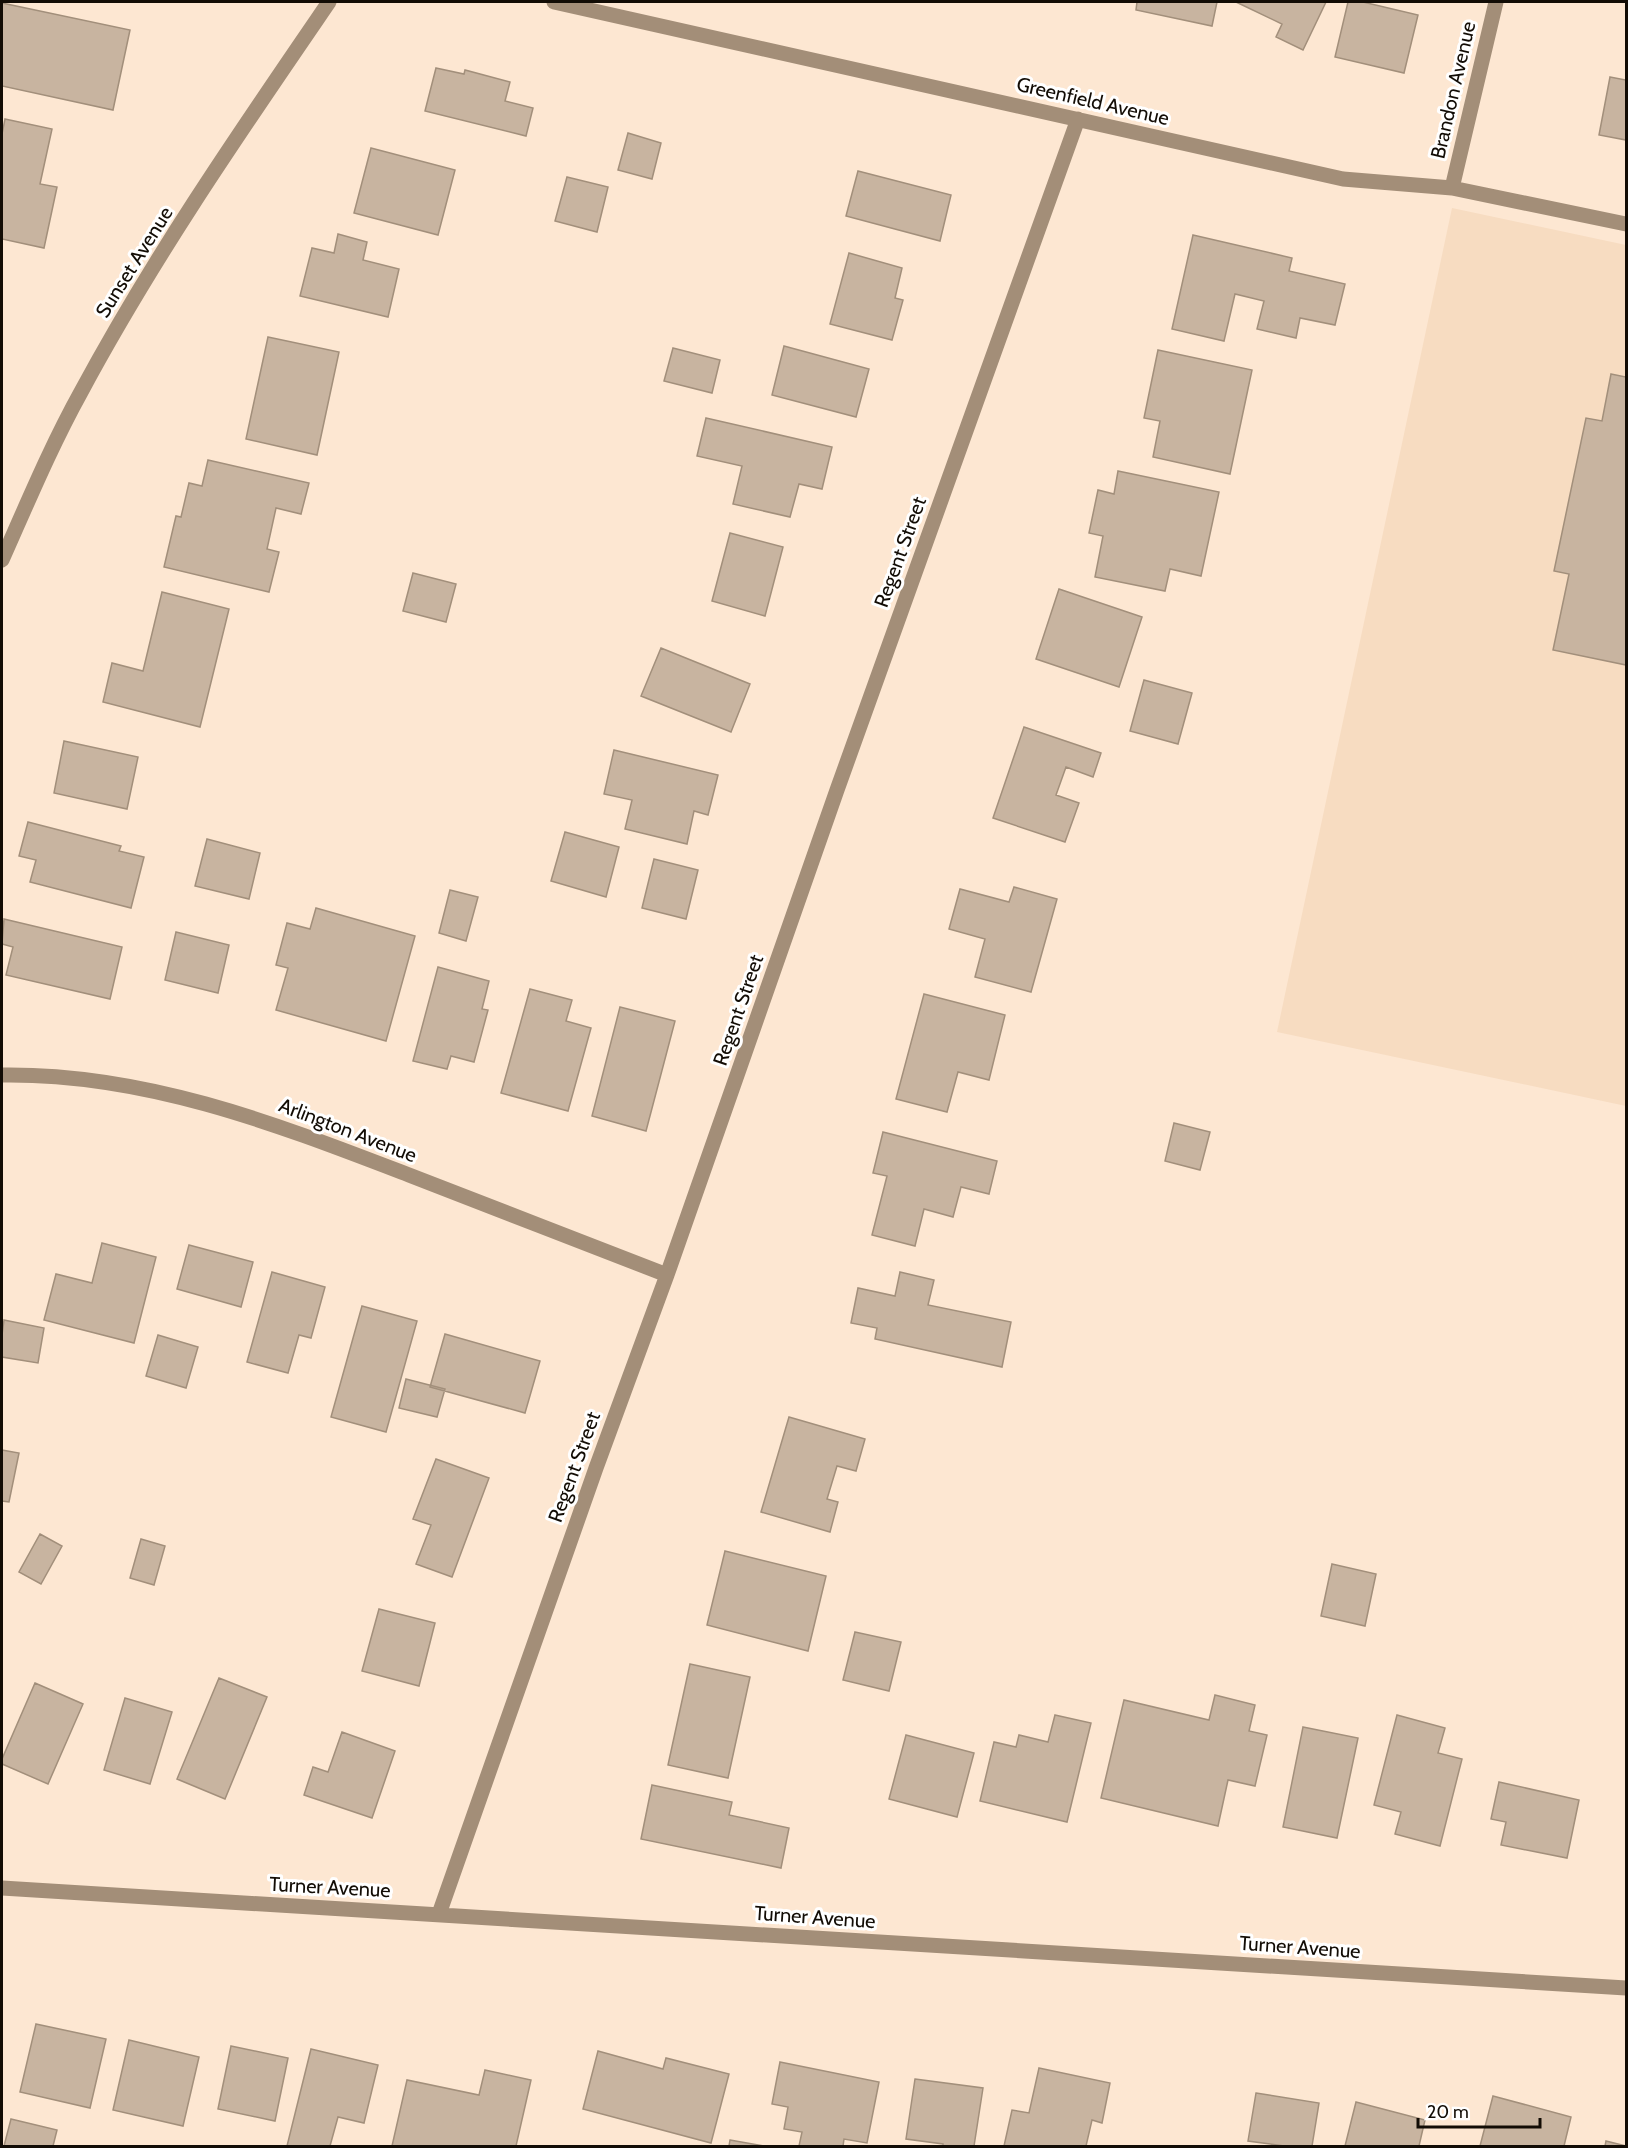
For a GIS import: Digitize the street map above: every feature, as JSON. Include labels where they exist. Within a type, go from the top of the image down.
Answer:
[{"type":"street","name":"Sunset Avenue","points":[[2,560],[80,393],[143,282],[248,120],[329,2]]},
{"type":"street","name":"Greenfield Avenue","points":[[554,2],[1343,179],[1452,188],[1626,225]]},
{"type":"street","name":"Brandon Avenue","points":[[1452,188],[1496,2]]},
{"type":"street","name":"Regent Street","points":[[439,1914],[837,790],[1078,119]]},
{"type":"street","name":"Arlington Avenue","points":[[2,1075],[34,1074],[90,1079],[188,1098],[239,1112],[311,1137],[667,1275]]},
{"type":"street","name":"Turner Avenue","points":[[2,1887],[1626,1988]]},
{"type":"shaded area","points":[[1452,208],[1626,245],[1626,1106],[1277,1032]]},
{"type":"building","points":[[1137,2],[1217,2],[1212,26],[1136,10]]},
{"type":"building","points":[[1236,2],[1326,2],[1303,50],[1276,37],[1282,24]]},
{"type":"building","points":[[1348,2],[1363,2],[1418,15],[1404,73],[1335,57]]},
{"type":"building","points":[[2,3],[130,30],[113,110],[2,86]]},
{"type":"building","points":[[436,68],[464,74],[465,70],[510,82],[505,101],[533,108],[526,136],[425,111]]},
{"type":"building","points":[[1610,77],[1626,80],[1626,140],[1599,135]]},
{"type":"building","points":[[5,119],[52,129],[40,184],[57,187],[44,248],[2,239],[2,134]]},
{"type":"building","points":[[628,133],[661,143],[652,179],[618,170]]},
{"type":"building","points":[[371,148],[455,170],[438,235],[354,213]]},
{"type":"building","points":[[858,171],[951,195],[940,241],[846,216]]},
{"type":"building","points":[[567,177],[608,187],[597,232],[555,221]]},
{"type":"building","points":[[338,234],[367,242],[363,260],[399,269],[388,317],[300,296],[312,248],[334,253]]},
{"type":"building","points":[[1193,235],[1292,258],[1289,271],[1345,284],[1335,325],[1300,318],[1296,338],[1257,329],[1264,301],[1235,294],[1224,341],[1172,329]]},
{"type":"building","points":[[849,253],[902,268],[895,298],[903,300],[892,340],[830,324]]},
{"type":"building","points":[[268,337],[339,352],[317,455],[246,439]]},
{"type":"building","points":[[784,346],[869,369],[856,417],[772,395]]},
{"type":"building","points":[[673,348],[720,360],[712,393],[664,381]]},
{"type":"building","points":[[1158,350],[1252,370],[1230,474],[1153,457],[1160,421],[1144,418]]},
{"type":"building","points":[[1611,374],[1626,377],[1626,665],[1553,650],[1569,574],[1554,571],[1586,418],[1602,421]]},
{"type":"building","points":[[706,418],[832,447],[822,489],[799,484],[790,517],[733,504],[742,466],[697,456]]},
{"type":"building","points":[[208,460],[309,483],[301,514],[276,508],[267,549],[279,552],[269,592],[164,567],[176,516],[181,517],[189,483],[202,486]]},
{"type":"building","points":[[1118,471],[1219,492],[1201,576],[1170,569],[1165,591],[1095,577],[1103,536],[1089,533],[1098,490],[1114,494]]},
{"type":"building","points":[[730,533],[783,547],[765,616],[712,601]]},
{"type":"building","points":[[413,573],[456,584],[446,622],[403,611]]},
{"type":"building","points":[[1059,589],[1142,617],[1119,687],[1036,659]]},
{"type":"building","points":[[162,592],[229,609],[200,727],[103,702],[112,663],[143,671]]},
{"type":"building","points":[[661,648],[750,684],[731,732],[641,696]]},
{"type":"building","points":[[1144,680],[1192,693],[1178,744],[1130,731]]},
{"type":"building","points":[[1024,727],[1101,753],[1093,777],[1066,767],[1056,795],[1079,803],[1065,842],[993,818]]},
{"type":"building","points":[[64,741],[138,757],[127,809],[54,793]]},
{"type":"building","points":[[614,750],[718,775],[708,815],[694,811],[687,844],[625,829],[632,800],[604,794]]},
{"type":"building","points":[[28,822],[121,846],[119,851],[144,857],[131,908],[30,882],[36,860],[19,856]]},
{"type":"building","points":[[565,832],[619,847],[606,897],[551,881]]},
{"type":"building","points":[[207,839],[260,853],[249,899],[195,886]]},
{"type":"building","points":[[654,859],[698,870],[686,919],[642,908]]},
{"type":"building","points":[[1014,887],[1057,899],[1031,992],[975,977],[985,939],[949,929],[960,889],[1009,902]]},
{"type":"building","points":[[450,890],[478,897],[466,941],[439,933]]},
{"type":"building","points":[[316,908],[415,936],[386,1041],[276,1010],[288,968],[276,965],[287,923],[310,929]]},
{"type":"building","points":[[4,919],[122,947],[110,999],[6,975],[13,947],[2,944]]},
{"type":"building","points":[[176,932],[229,945],[218,993],[165,980]]},
{"type":"building","points":[[438,967],[489,981],[482,1009],[488,1010],[474,1062],[451,1056],[447,1069],[413,1061]]},
{"type":"building","points":[[530,989],[572,1000],[566,1021],[591,1028],[568,1111],[501,1093]]},
{"type":"building","points":[[924,994],[1005,1015],[989,1080],[958,1072],[947,1112],[896,1099]]},
{"type":"building","points":[[620,1007],[675,1021],[646,1131],[592,1116]]},
{"type":"building","points":[[1174,1123],[1210,1132],[1200,1170],[1165,1161]]},
{"type":"building","points":[[883,1132],[997,1161],[989,1194],[961,1187],[953,1217],[924,1209],[915,1246],[872,1235],[887,1176],[873,1173]]},
{"type":"building","points":[[102,1243],[156,1257],[134,1343],[44,1320],[56,1274],[92,1283]]},
{"type":"building","points":[[189,1245],[253,1262],[241,1307],[177,1289]]},
{"type":"building","points":[[272,1272],[325,1287],[311,1338],[299,1335],[288,1373],[247,1362]]},
{"type":"building","points":[[900,1272],[934,1280],[928,1305],[1011,1322],[1002,1367],[875,1339],[877,1328],[851,1323],[858,1288],[895,1296]]},
{"type":"building","points":[[362,1306],[417,1321],[386,1432],[331,1417]]},
{"type":"building","points":[[4,1320],[44,1328],[38,1363],[2,1357]]},
{"type":"building","points":[[445,1334],[540,1361],[525,1413],[430,1387]]},
{"type":"building","points":[[158,1335],[198,1347],[186,1388],[146,1376]]},
{"type":"building","points":[[406,1379],[445,1389],[437,1417],[399,1408]]},
{"type":"building","points":[[789,1417],[865,1439],[856,1471],[837,1466],[827,1499],[838,1502],[830,1532],[761,1512]]},
{"type":"building","points":[[2,1450],[19,1453],[9,1502],[2,1501]]},
{"type":"building","points":[[436,1459],[489,1478],[452,1577],[416,1564],[431,1525],[413,1519]]},
{"type":"building","points":[[40,1534],[62,1546],[41,1584],[19,1572]]},
{"type":"building","points":[[141,1539],[165,1546],[154,1585],[130,1578]]},
{"type":"building","points":[[725,1551],[826,1576],[808,1651],[707,1625]]},
{"type":"building","points":[[1332,1564],[1376,1574],[1365,1626],[1321,1616]]},
{"type":"building","points":[[379,1609],[435,1623],[419,1686],[362,1671]]},
{"type":"building","points":[[855,1632],[901,1642],[889,1691],[843,1680]]},
{"type":"building","points":[[690,1664],[750,1677],[728,1778],[668,1765]]},
{"type":"building","points":[[219,1678],[267,1697],[225,1799],[177,1779]]},
{"type":"building","points":[[35,1683],[83,1704],[48,1784],[2,1764],[2,1759]]},
{"type":"building","points":[[1215,1695],[1255,1705],[1249,1731],[1267,1735],[1255,1786],[1228,1780],[1218,1826],[1101,1798],[1124,1700],[1209,1720]]},
{"type":"building","points":[[125,1698],[172,1712],[150,1784],[104,1770]]},
{"type":"building","points":[[1055,1715],[1091,1723],[1067,1822],[980,1801],[994,1742],[1016,1747],[1019,1735],[1048,1742]]},
{"type":"building","points":[[1397,1715],[1445,1728],[1438,1753],[1462,1759],[1440,1846],[1395,1834],[1401,1812],[1374,1805]]},
{"type":"building","points":[[1303,1727],[1358,1738],[1337,1838],[1283,1827]]},
{"type":"building","points":[[342,1732],[395,1751],[372,1818],[304,1795],[313,1767],[328,1772]]},
{"type":"building","points":[[906,1735],[974,1753],[957,1817],[889,1799]]},
{"type":"building","points":[[1499,1782],[1579,1800],[1567,1858],[1501,1845],[1506,1822],[1491,1819]]},
{"type":"building","points":[[652,1785],[732,1802],[729,1815],[789,1828],[781,1868],[641,1839]]},
{"type":"building","points":[[36,2024],[106,2039],[90,2108],[20,2092]]},
{"type":"building","points":[[129,2040],[199,2057],[183,2126],[113,2110]]},
{"type":"building","points":[[231,2046],[288,2058],[275,2121],[218,2109]]},
{"type":"building","points":[[311,2049],[378,2065],[364,2123],[338,2117],[330,2146],[287,2146]]},
{"type":"building","points":[[598,2051],[663,2069],[666,2058],[729,2074],[711,2143],[583,2109]]},
{"type":"building","points":[[780,2062],[879,2082],[867,2143],[844,2139],[843,2146],[799,2146],[802,2132],[784,2129],[788,2107],[772,2104]]},
{"type":"building","points":[[1039,2068],[1110,2083],[1102,2123],[1092,2120],[1086,2146],[1004,2146],[1012,2110],[1029,2113]]},
{"type":"building","points":[[485,2070],[531,2080],[516,2146],[392,2146],[407,2080],[479,2095]]},
{"type":"building","points":[[915,2079],[983,2088],[974,2146],[943,2146],[943,2144],[906,2139]]},
{"type":"building","points":[[1256,2093],[1319,2103],[1312,2146],[1284,2146],[1248,2141]]},
{"type":"building","points":[[1493,2096],[1571,2117],[1564,2146],[1480,2146]]},
{"type":"building","points":[[1356,2102],[1425,2120],[1419,2146],[1345,2146]]},
{"type":"building","points":[[11,2119],[57,2130],[53,2146],[4,2146]]},
{"type":"building","points":[[730,2140],[764,2146],[729,2146]]},
{"type":"building","points":[[1606,2141],[1626,2146],[1605,2146]]}]
